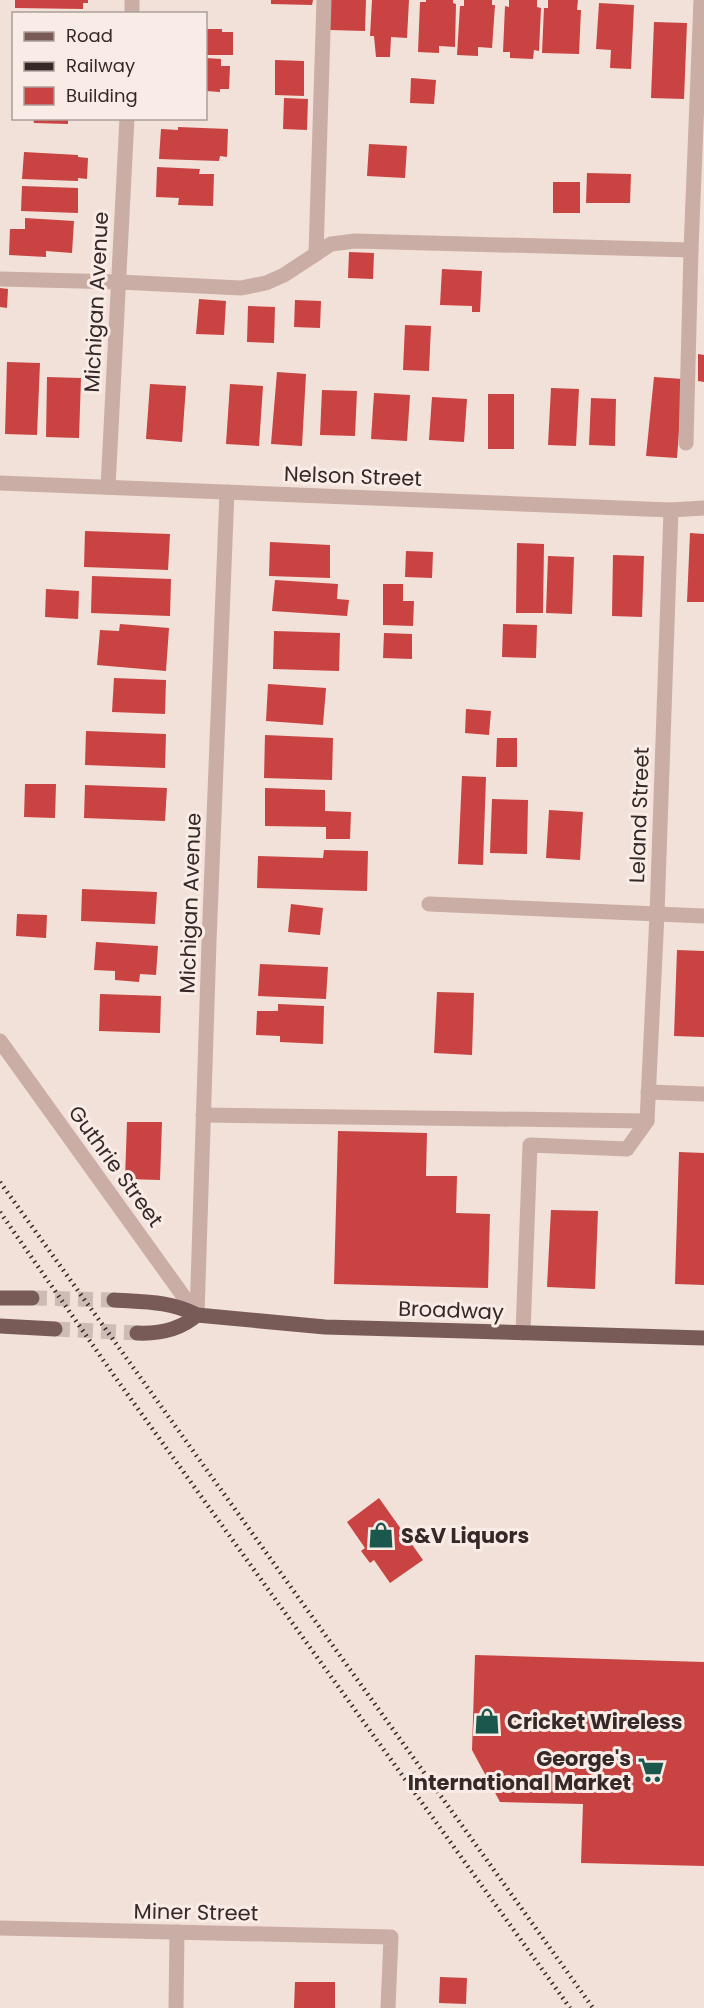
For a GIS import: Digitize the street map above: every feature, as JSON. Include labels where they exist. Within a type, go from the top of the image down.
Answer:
[{"type":"main road","points":[[0,1298],[32,1298]]},
{"type":"main road","name":"Broadway","points":[[114,1300],[168,1304],[182,1307],[197,1315],[325,1327],[704,1338]]},
{"type":"main road","points":[[137,1333],[162,1332],[187,1323],[197,1315]]},
{"type":"main road","points":[[0,1326],[56,1329]]},
{"type":"street","points":[[316,255],[324,0]]},
{"type":"street","points":[[686,443],[701,0]]},
{"type":"street","name":"Michigan Avenue","points":[[108,487],[127,120]]},
{"type":"street","points":[[0,279],[241,288],[266,283],[284,275],[331,244],[355,241],[691,250]]},
{"type":"street","name":"Nelson Street","points":[[0,483],[671,510],[704,508]]},
{"type":"street","name":"Michigan Avenue","points":[[197,1315],[227,492]]},
{"type":"street","name":"Leland Street","points":[[647,1121],[657,914],[671,510]]},
{"type":"street","points":[[429,904],[704,916]]},
{"type":"street","name":"Guthrie Street","points":[[0,1041],[197,1315]]},
{"type":"street","points":[[648,1092],[704,1094]]},
{"type":"street","points":[[203,1115],[647,1121]]},
{"type":"street","points":[[523,1333],[530,1145],[627,1149],[647,1121]]},
{"type":"street","name":"Miner Street","points":[[0,1928],[391,1937],[388,2008]]},
{"type":"street","points":[[176,2008],[177,1932]]},
{"type":"building","points":[[15,0],[88,0],[88,3],[83,3],[83,9],[15,8]]},
{"type":"building","points":[[271,0],[313,0],[312,5],[271,4]]},
{"type":"building","points":[[330,0],[366,0],[365,31],[329,30]]},
{"type":"building","points":[[372,0],[409,0],[407,38],[391,37],[390,57],[376,57],[374,36],[370,36]]},
{"type":"building","points":[[426,0],[453,0],[456,4],[455,47],[439,46],[439,53],[418,52],[420,2],[426,2]]},
{"type":"building","points":[[464,0],[492,0],[492,5],[495,5],[492,48],[478,47],[478,56],[457,55],[460,6],[464,6]]},
{"type":"building","points":[[509,0],[537,0],[537,7],[541,8],[539,51],[534,50],[533,59],[510,58],[510,52],[503,52],[505,6],[509,7]]},
{"type":"building","points":[[548,0],[578,0],[577,10],[581,10],[579,54],[542,53],[544,8],[548,8]]},
{"type":"building","points":[[599,3],[634,5],[631,69],[610,68],[611,50],[596,49]]},
{"type":"building","points":[[654,22],[687,23],[684,99],[651,98]]},
{"type":"building","points":[[207,29],[233,32],[233,55],[207,55]]},
{"type":"building","points":[[207,58],[221,59],[221,66],[230,66],[229,89],[220,89],[220,92],[207,91]]},
{"type":"building","points":[[275,60],[304,61],[304,96],[275,95]]},
{"type":"building","points":[[411,78],[436,80],[434,104],[410,103]]},
{"type":"building","points":[[284,98],[308,99],[307,130],[283,129]]},
{"type":"building","points":[[33,120],[68,120],[68,124],[34,123]]},
{"type":"building","points":[[178,127],[228,129],[227,157],[220,156],[219,161],[159,159],[161,129],[178,130]]},
{"type":"building","points":[[369,144],[407,146],[405,178],[367,176]]},
{"type":"building","points":[[24,152],[78,155],[78,157],[88,158],[87,179],[78,178],[78,181],[22,179]]},
{"type":"building","points":[[157,167],[200,169],[199,174],[214,174],[213,206],[178,205],[179,198],[156,197]]},
{"type":"building","points":[[587,173],[631,174],[630,203],[586,203]]},
{"type":"building","points":[[553,182],[580,182],[580,213],[553,213]]},
{"type":"building","points":[[22,186],[78,188],[78,213],[21,211]]},
{"type":"building","points":[[25,218],[74,221],[72,253],[46,251],[46,257],[9,255],[10,229],[25,229]]},
{"type":"building","points":[[349,252],[374,253],[373,279],[348,278]]},
{"type":"building","points":[[442,269],[482,271],[480,312],[472,312],[472,306],[440,305]]},
{"type":"building","points":[[0,288],[8,289],[7,308],[0,307]]},
{"type":"building","points":[[199,299],[226,301],[224,335],[196,334]]},
{"type":"building","points":[[295,300],[321,301],[320,328],[294,327]]},
{"type":"building","points":[[248,306],[275,307],[274,343],[247,342]]},
{"type":"building","points":[[405,325],[431,326],[429,371],[403,370]]},
{"type":"building","points":[[698,354],[704,355],[704,382],[698,381]]},
{"type":"building","points":[[7,362],[40,363],[37,435],[5,434]]},
{"type":"building","points":[[277,372],[306,374],[302,446],[271,444]]},
{"type":"building","points":[[47,377],[81,378],[79,438],[46,437]]},
{"type":"building","points":[[654,377],[683,379],[677,458],[646,456]]},
{"type":"building","points":[[150,384],[186,386],[182,442],[146,439]]},
{"type":"building","points":[[230,384],[263,386],[259,446],[226,444]]},
{"type":"building","points":[[551,388],[579,389],[576,446],[548,445]]},
{"type":"building","points":[[322,390],[357,391],[355,436],[320,435]]},
{"type":"building","points":[[374,393],[410,395],[407,441],[371,439]]},
{"type":"building","points":[[488,394],[514,394],[514,449],[488,449]]},
{"type":"building","points":[[432,397],[467,399],[464,442],[429,440]]},
{"type":"building","points":[[591,398],[616,399],[615,446],[589,445]]},
{"type":"building","points":[[85,531],[170,534],[168,570],[84,567]]},
{"type":"building","points":[[690,533],[704,534],[704,602],[687,602]]},
{"type":"building","points":[[270,542],[330,545],[330,578],[269,576]]},
{"type":"building","points":[[517,543],[544,544],[543,613],[516,613]]},
{"type":"building","points":[[406,551],[433,552],[432,578],[405,577]]},
{"type":"building","points":[[613,555],[644,556],[642,617],[612,616]]},
{"type":"building","points":[[548,556],[574,557],[572,614],[546,613]]},
{"type":"building","points":[[92,576],[171,579],[170,616],[91,613]]},
{"type":"building","points":[[275,580],[338,584],[337,599],[349,600],[347,616],[272,611]]},
{"type":"building","points":[[383,584],[403,584],[403,601],[414,601],[413,626],[383,625]]},
{"type":"building","points":[[46,589],[79,591],[78,619],[45,617]]},
{"type":"building","points":[[120,624],[169,628],[166,671],[97,665],[100,630],[119,631]]},
{"type":"building","points":[[503,624],[537,625],[536,658],[502,657]]},
{"type":"building","points":[[274,631],[340,633],[339,671],[273,669]]},
{"type":"building","points":[[384,633],[412,634],[412,659],[383,658]]},
{"type":"building","points":[[114,678],[166,680],[165,714],[112,712]]},
{"type":"building","points":[[268,684],[326,688],[323,725],[266,721]]},
{"type":"building","points":[[466,709],[491,711],[489,735],[465,733]]},
{"type":"building","points":[[86,731],[166,734],[165,768],[85,765]]},
{"type":"building","points":[[265,735],[333,738],[332,780],[264,778]]},
{"type":"building","points":[[497,738],[517,738],[517,767],[496,767]]},
{"type":"building","points":[[462,776],[486,777],[483,865],[458,864]]},
{"type":"building","points":[[25,784],[56,784],[55,818],[24,817]]},
{"type":"building","points":[[85,785],[167,788],[165,821],[84,818]]},
{"type":"building","points":[[265,788],[325,790],[325,811],[351,812],[350,839],[326,839],[326,827],[265,826]]},
{"type":"building","points":[[492,799],[528,800],[527,854],[490,853]]},
{"type":"building","points":[[549,810],[583,812],[580,860],[546,858]]},
{"type":"building","points":[[324,850],[368,851],[367,891],[257,888],[258,856],[323,858]]},
{"type":"building","points":[[82,889],[157,892],[155,924],[81,921]]},
{"type":"building","points":[[291,904],[323,908],[320,935],[288,932]]},
{"type":"building","points":[[17,914],[47,915],[46,938],[16,936]]},
{"type":"building","points":[[96,942],[158,946],[156,975],[140,974],[139,982],[115,980],[115,971],[94,970]]},
{"type":"building","points":[[677,950],[704,951],[704,1037],[674,1036]]},
{"type":"building","points":[[260,964],[328,967],[326,999],[258,996]]},
{"type":"building","points":[[437,992],[474,993],[472,1055],[434,1053]]},
{"type":"building","points":[[100,994],[161,996],[160,1033],[99,1031]]},
{"type":"building","points":[[278,1004],[324,1006],[323,1044],[280,1042],[280,1036],[256,1035],[257,1011],[278,1011]]},
{"type":"building","points":[[127,1122],[162,1122],[160,1180],[125,1179]]},
{"type":"building","points":[[338,1131],[427,1133],[426,1176],[457,1176],[456,1213],[490,1214],[488,1288],[334,1284]]},
{"type":"building","points":[[679,1152],[704,1153],[704,1285],[675,1284]]},
{"type":"building","points":[[551,1210],[598,1211],[595,1289],[547,1287]]},
{"type":"building","name":"S&V Liquors","points":[[379,1498],[423,1560],[390,1583],[374,1560],[370,1563],[361,1551],[365,1548],[347,1522]]},
{"type":"building","points":[[475,1655],[704,1662],[704,1866],[581,1863],[583,1804],[500,1802],[472,1750]]},
{"type":"building","points":[[440,1977],[467,1978],[466,2004],[439,2003]]},
{"type":"building","points":[[295,1982],[335,1982],[335,2008],[294,2008]]},
{"type":"tunnel","points":[[32,1298],[114,1300]]},
{"type":"tunnel","points":[[55,1329],[137,1333]]},
{"type":"railway","points":[[0,1182],[593,2008]]},
{"type":"railway","points":[[0,1212],[115,1377],[570,2008]]},
{"type":"place","name":"S&V Liquors","points":[[381,1535]]},
{"type":"place","name":"Cricket Wireless","points":[[487,1721]]},
{"type":"place","name":"George's International Market","points":[[651,1770]]}]
